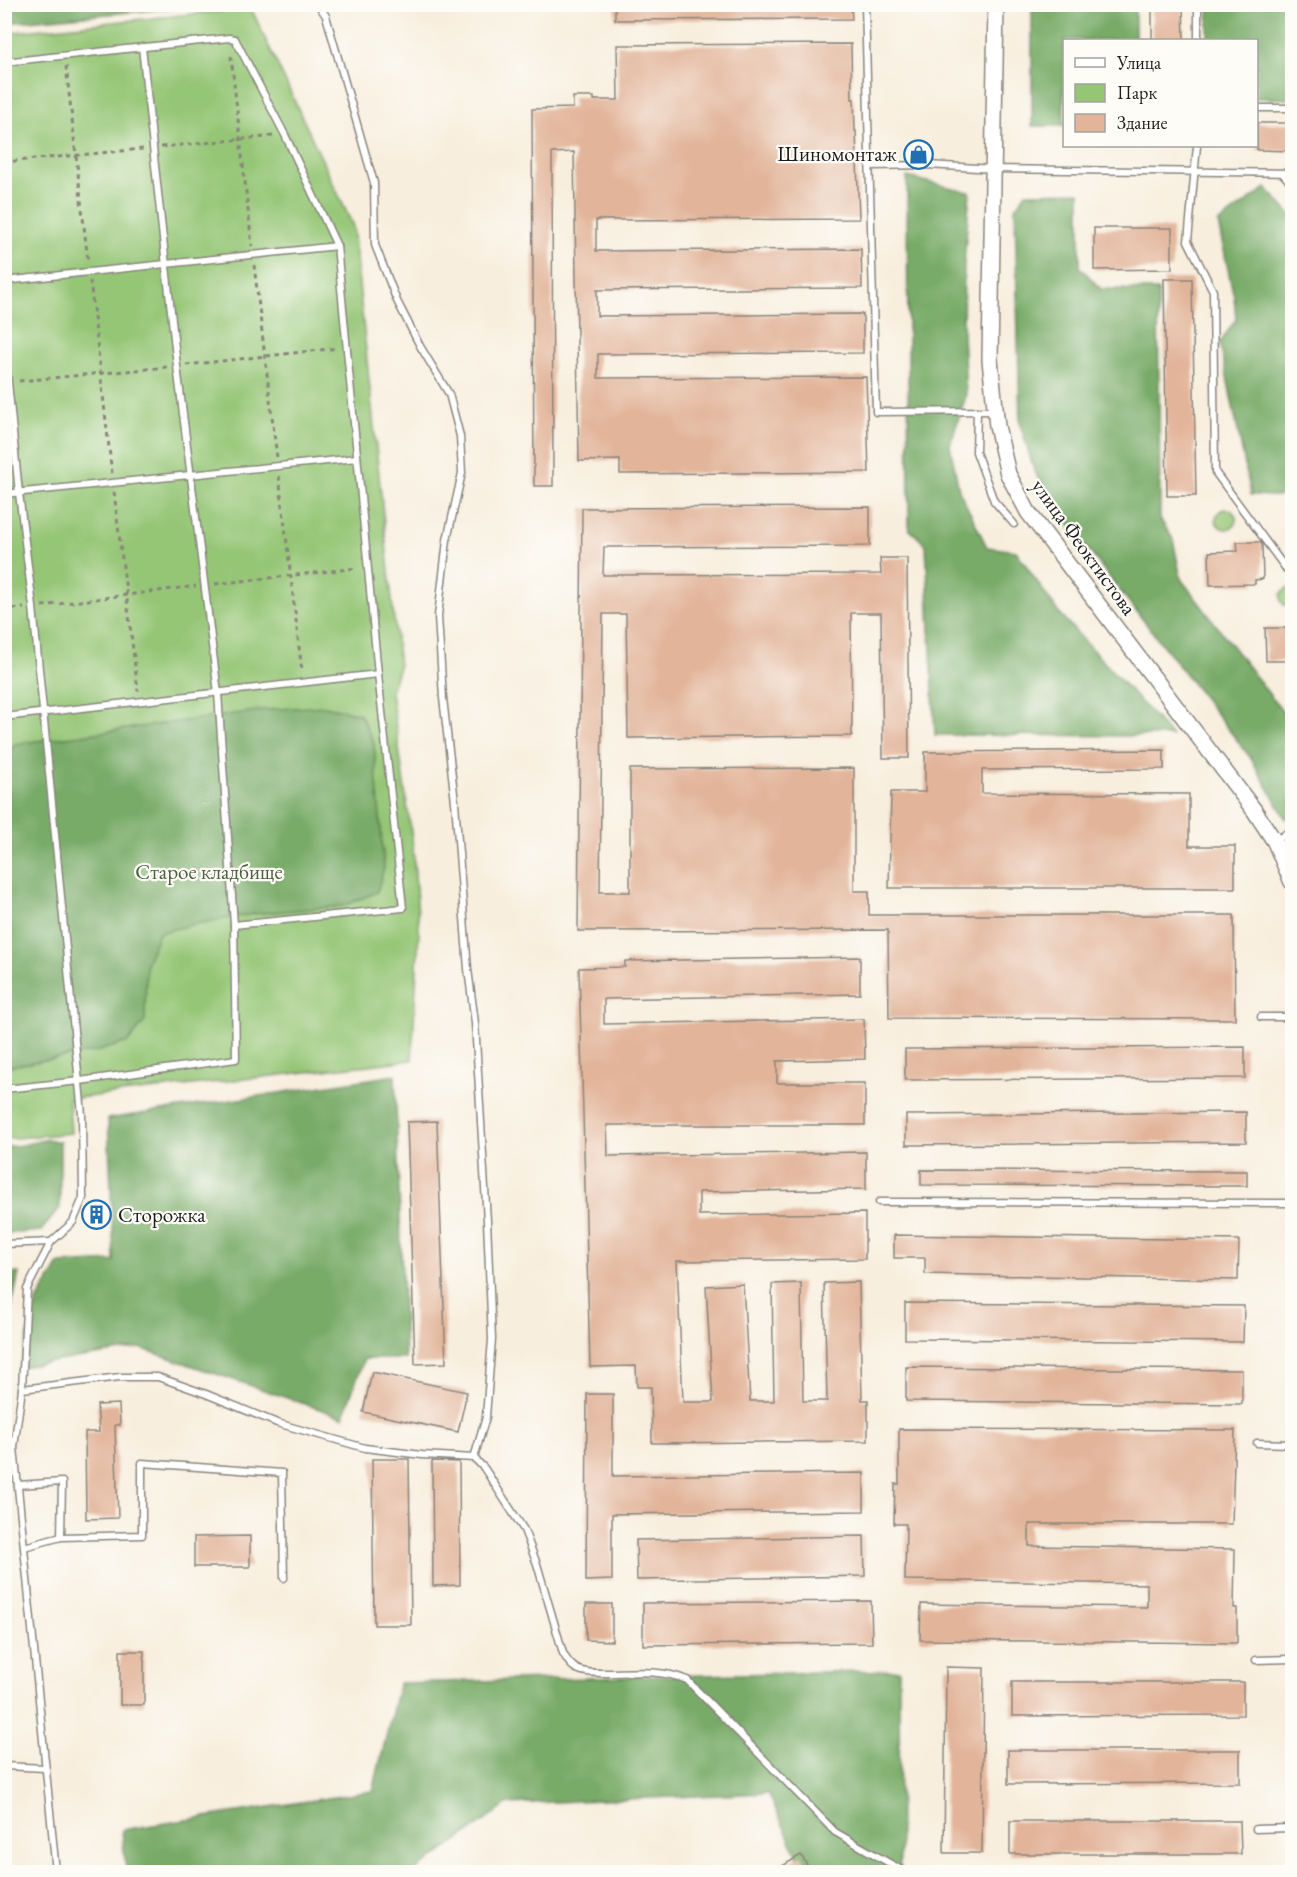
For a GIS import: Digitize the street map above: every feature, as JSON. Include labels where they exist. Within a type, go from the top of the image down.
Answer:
[{"type":"street","name":"улица Феоктистова","points":[[996,4],[990,360],[995,411],[1008,474],[1028,512],[1254,810],[1275,842],[1293,882]]},
{"type":"lane","points":[[318,4],[326,16],[374,183],[375,245],[397,301],[420,346],[449,394],[460,436],[462,473],[447,540],[438,616],[443,698],[475,1023],[487,1221],[492,1339],[486,1418],[474,1458]]},
{"type":"lane","points":[[865,4],[876,412],[995,411]]},
{"type":"lane","points":[[1198,4],[1198,39]]},
{"type":"lane","points":[[4,62],[235,39],[274,113],[337,246],[403,908],[234,925]]},
{"type":"lane","points":[[4,1089],[80,1081],[236,1059],[234,925],[218,693],[142,47]]},
{"type":"lane","points":[[1258,108],[1293,108]]},
{"type":"lane","points":[[1197,147],[1188,240],[1213,291],[1215,472],[1293,577]]},
{"type":"lane","points":[[870,166],[928,165],[994,169],[1293,173]]},
{"type":"lane","points":[[1282,173],[1293,184]]},
{"type":"lane","points":[[4,281],[337,246]]},
{"type":"lane","points":[[4,342],[80,1081],[83,1198],[73,1222],[51,1242],[27,1289],[22,1389],[14,1447],[56,1872]]},
{"type":"lane","points":[[978,411],[976,452],[994,501],[1014,524]]},
{"type":"lane","points":[[4,494],[357,458]]},
{"type":"lane","points":[[4,717],[378,674]]},
{"type":"lane","points":[[1275,842],[1293,829]]},
{"type":"lane","points":[[1262,1017],[1293,1017]]},
{"type":"lane","points":[[879,1202],[1293,1203]]},
{"type":"lane","points":[[4,1244],[51,1242]]},
{"type":"lane","points":[[22,1389],[120,1377],[158,1377],[277,1423],[365,1448],[474,1458],[484,1468],[524,1530],[537,1564],[563,1653],[569,1663],[580,1671],[594,1673],[657,1672],[687,1680],[835,1832],[905,1872]]},
{"type":"lane","points":[[1257,1443],[1293,1444]]},
{"type":"lane","points":[[24,1547],[61,1537],[142,1535],[142,1464],[282,1473],[284,1578]]},
{"type":"lane","points":[[18,1485],[62,1482],[61,1537]]},
{"type":"lane","points":[[1256,1660],[1293,1659]]},
{"type":"lane","points":[[4,1766],[45,1768]]},
{"type":"lane","points":[[1256,1829],[1293,1828]]},
{"type":"path","points":[[229,38],[303,683]]},
{"type":"path","points":[[65,56],[139,702]]},
{"type":"path","points":[[4,609],[368,567]]},
{"type":"green space","points":[[5,4],[211,4],[211,5],[5,23]]},
{"type":"green space","points":[[1032,5],[1135,5],[1135,39],[1063,39],[1063,126],[1032,126]]},
{"type":"green space","points":[[1208,5],[1292,5],[1292,99],[1258,98],[1258,39],[1208,39]]},
{"type":"green space","name":"Старое кладбище","points":[[251,8],[353,226],[399,667],[391,692],[413,846],[419,930],[412,1060],[69,1099],[71,1133],[5,1139],[5,33]]},
{"type":"green space","points":[[907,177],[970,192],[964,263],[963,334],[966,396],[950,445],[959,490],[987,547],[1016,551],[1058,612],[1172,736],[935,735],[926,545],[909,529]]},
{"type":"green space","points":[[1266,188],[1292,216],[1292,497],[1251,495],[1220,343],[1236,319],[1234,297],[1218,223]]},
{"type":"green space","points":[[1080,192],[1080,267],[1101,289],[1158,290],[1160,519],[1173,539],[1181,579],[1292,724],[1292,815],[1286,819],[1250,757],[1051,502],[1034,470],[1020,424],[1015,208],[1026,193]]},
{"type":"green space","points":[[1226,509],[1233,512],[1236,519],[1233,526],[1226,529],[1219,526],[1216,519],[1219,512]]},
{"type":"green space","points":[[1287,588],[1292,588],[1292,607],[1284,605],[1281,601],[1281,594]]},
{"type":"green space","points":[[325,706],[360,714],[374,743],[384,868],[377,892],[343,906],[254,914],[159,933],[146,964],[145,1021],[128,1042],[99,1051],[5,1067],[4,762],[15,744],[264,710]]},
{"type":"green space","points":[[395,1075],[405,1359],[364,1359],[343,1417],[140,1348],[20,1367],[37,1301],[59,1264],[114,1261],[108,1119]]},
{"type":"green space","points":[[48,1139],[60,1142],[60,1208],[41,1231],[5,1234],[5,1147]]},
{"type":"green space","points":[[19,1273],[5,1336],[5,1274]]},
{"type":"green space","points":[[899,1670],[900,1872],[805,1872],[768,1793],[508,1804],[414,1872],[126,1872],[122,1830],[373,1791],[399,1683]]},
{"type":"building","points":[[615,4],[851,4],[852,19],[615,20]]},
{"type":"building","points":[[1152,4],[1183,4],[1184,39],[1152,39]]},
{"type":"building","points":[[851,44],[859,219],[596,220],[596,251],[861,249],[862,288],[597,290],[597,316],[863,314],[863,353],[598,354],[598,378],[866,377],[869,472],[620,474],[620,460],[579,461],[574,152],[552,153],[553,486],[534,486],[532,109],[573,108],[573,97],[618,100],[617,45]]},
{"type":"building","points":[[1258,123],[1293,123],[1293,151],[1257,150]]},
{"type":"building","points":[[1094,228],[1172,228],[1172,269],[1094,270]]},
{"type":"building","points":[[1164,279],[1192,279],[1196,496],[1167,496]]},
{"type":"building","points":[[870,507],[870,546],[604,547],[603,575],[881,574],[880,558],[907,558],[909,758],[883,758],[881,613],[851,613],[852,736],[628,738],[626,614],[603,614],[600,892],[630,892],[630,769],[854,768],[854,891],[869,891],[869,915],[1234,915],[1235,1019],[889,1018],[888,930],[578,931],[582,508]]},
{"type":"building","points":[[1237,542],[1260,542],[1263,579],[1255,580],[1255,584],[1210,585],[1209,552],[1238,551]]},
{"type":"building","points":[[1265,628],[1286,628],[1286,632],[1293,632],[1293,661],[1266,661]]},
{"type":"building","points":[[1164,750],[1164,769],[982,770],[982,793],[1189,794],[1189,846],[1235,846],[1235,888],[889,888],[891,792],[925,792],[925,752]]},
{"type":"building","points":[[860,957],[860,994],[604,999],[604,1024],[864,1019],[865,1059],[777,1061],[777,1083],[865,1083],[865,1125],[607,1125],[608,1156],[866,1152],[866,1189],[699,1192],[699,1215],[865,1213],[865,1259],[677,1261],[683,1402],[713,1402],[706,1286],[743,1284],[750,1401],[774,1401],[772,1284],[801,1283],[803,1401],[827,1401],[824,1283],[859,1282],[862,1400],[868,1400],[868,1441],[652,1443],[651,1387],[637,1387],[636,1366],[590,1367],[579,968],[625,967],[625,961]]},
{"type":"building","points":[[1245,1047],[1245,1078],[905,1080],[905,1049]]},
{"type":"building","points":[[1246,1112],[1246,1142],[906,1145],[906,1115]]},
{"type":"building","points":[[437,1121],[446,1363],[415,1364],[407,1122]]},
{"type":"building","points":[[921,1170],[1247,1171],[1247,1186],[921,1185]]},
{"type":"building","points":[[894,1235],[1239,1240],[1238,1280],[925,1274],[925,1258],[894,1258]]},
{"type":"building","points":[[905,1303],[1244,1306],[1243,1342],[905,1339]]},
{"type":"building","points":[[906,1367],[1242,1370],[1242,1404],[906,1401]]},
{"type":"building","points":[[372,1372],[467,1392],[458,1432],[363,1412]]},
{"type":"building","points":[[587,1394],[613,1394],[613,1476],[864,1473],[864,1511],[612,1514],[612,1580],[586,1581]]},
{"type":"building","points":[[119,1404],[120,1425],[115,1425],[118,1518],[86,1519],[85,1432],[99,1432],[97,1405]]},
{"type":"building","points":[[899,1429],[1235,1430],[1232,1524],[1029,1524],[1029,1546],[1235,1549],[1234,1608],[1237,1608],[1237,1643],[920,1640],[921,1604],[1147,1607],[1147,1584],[905,1580],[906,1524],[894,1524],[895,1484],[899,1484]]},
{"type":"building","points":[[372,1459],[409,1459],[411,1625],[374,1625]]},
{"type":"building","points":[[432,1461],[459,1462],[460,1585],[433,1586]]},
{"type":"building","points":[[250,1536],[250,1567],[194,1567],[194,1537]]},
{"type":"building","points":[[864,1536],[865,1576],[637,1580],[636,1540]]},
{"type":"building","points":[[871,1601],[872,1643],[643,1645],[643,1603]]},
{"type":"building","points":[[586,1604],[612,1604],[612,1641],[586,1640]]},
{"type":"building","points":[[120,1651],[144,1651],[144,1705],[120,1705]]},
{"type":"building","points":[[946,1667],[984,1668],[982,1853],[944,1853]]},
{"type":"building","points":[[1012,1682],[1243,1682],[1243,1715],[1012,1716]]},
{"type":"building","points":[[1008,1750],[1240,1750],[1240,1783],[1008,1784]]},
{"type":"building","points":[[1010,1821],[1240,1821],[1241,1854],[1010,1854]]},
{"type":"building","points":[[801,1855],[811,1872],[772,1872]]},
{"type":"place","name":"Шиномонтаж","points":[[918,154]]},
{"type":"place","name":"Сторожка","points":[[97,1215]]}]
